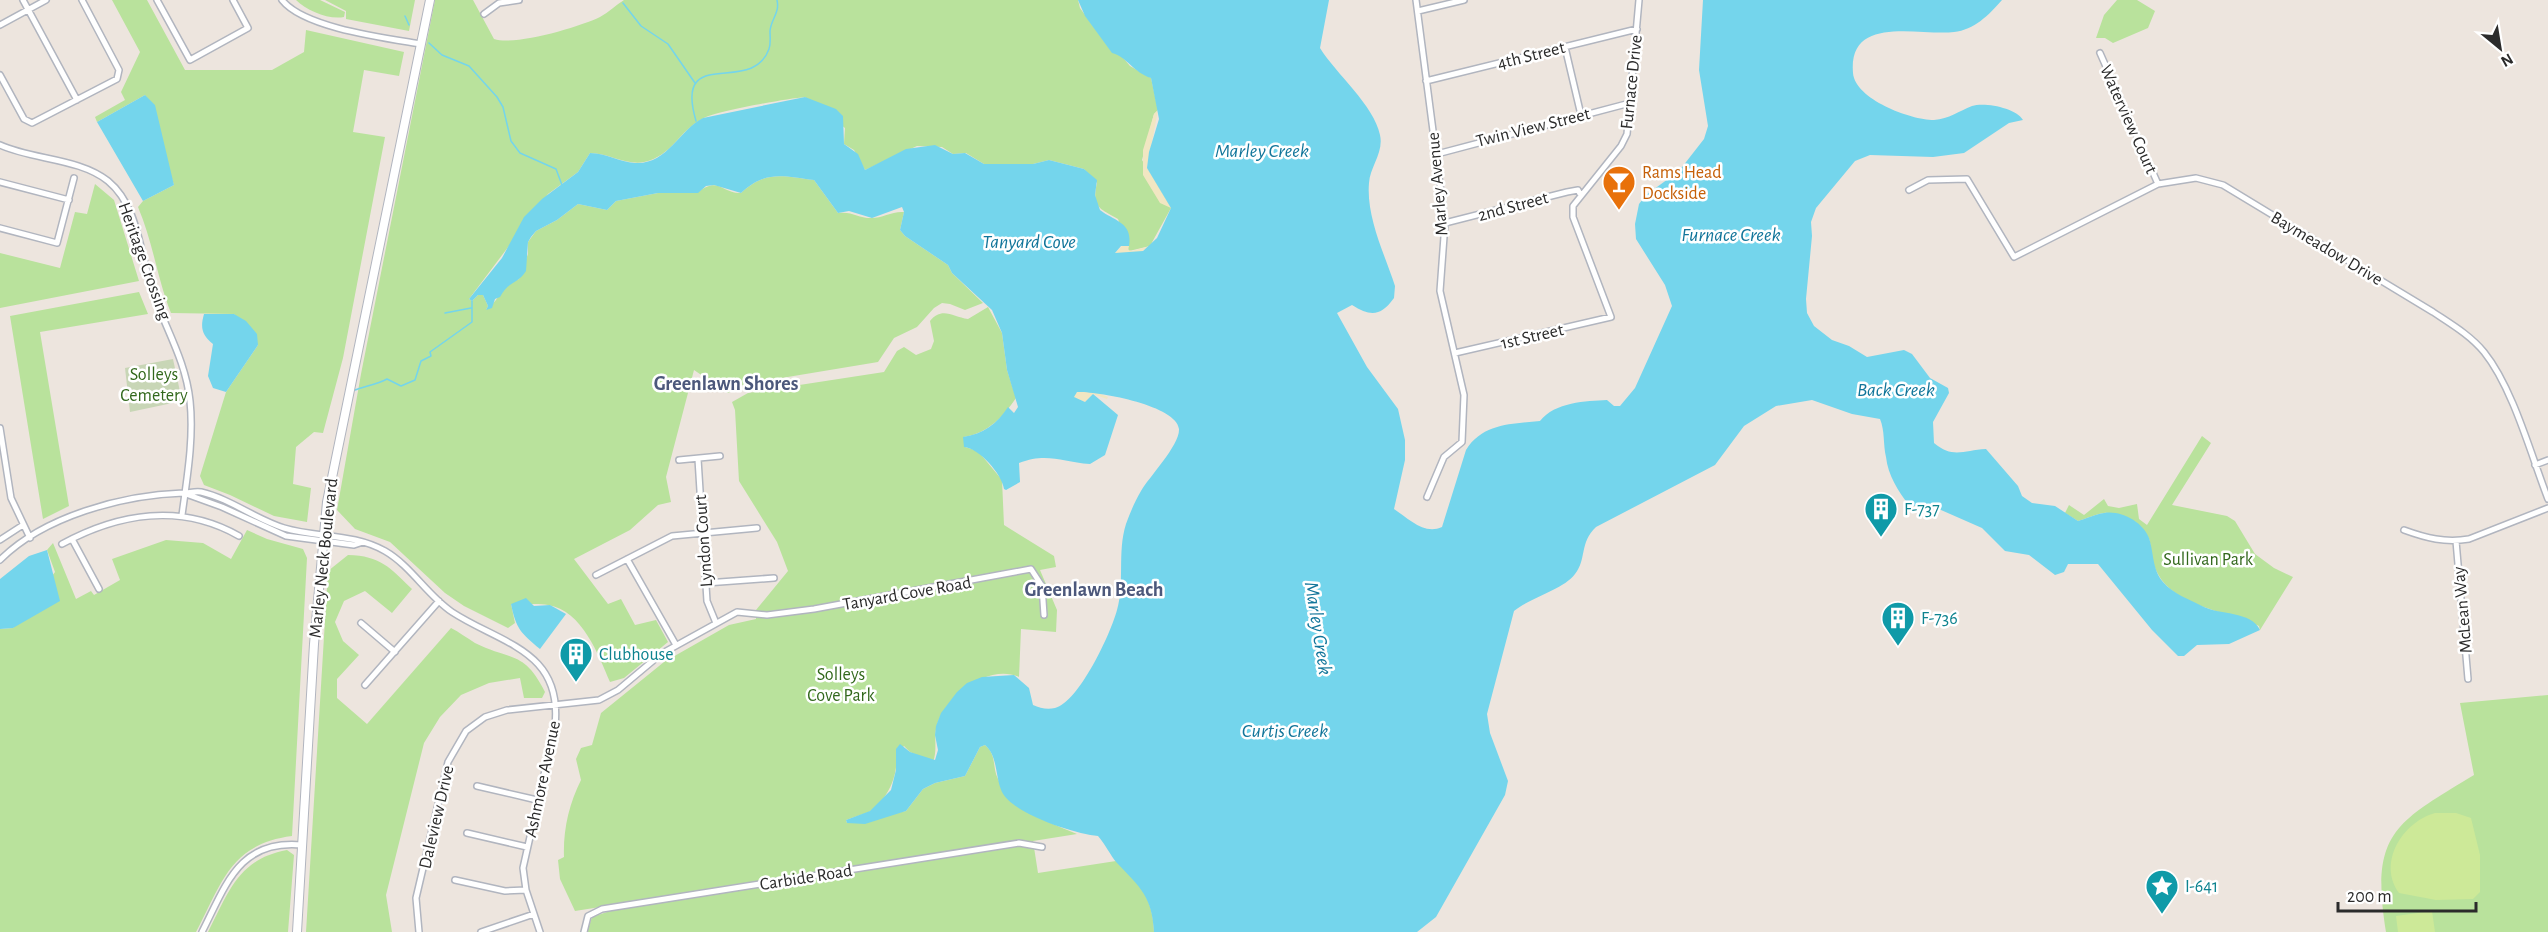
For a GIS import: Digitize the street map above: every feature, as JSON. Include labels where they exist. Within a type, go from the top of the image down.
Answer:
[{"type":"main road","name":"Marley Neck Boulevard","points":[[297,932],[323,537],[333,462],[428,0]]},
{"type":"street","points":[[23,0],[78,100]]},
{"type":"street","points":[[0,25],[46,0]]},
{"type":"street","points":[[0,75],[24,119],[29,123],[37,122],[114,80],[119,74],[82,0]]},
{"type":"street","points":[[157,0],[190,60],[248,28],[233,0]]},
{"type":"street","points":[[282,0],[293,11],[311,21],[419,44]]},
{"type":"street","points":[[484,14],[503,2],[519,0]]},
{"type":"street","name":"Marley Avenue","points":[[1416,0],[1444,223],[1440,291],[1464,395],[1462,442],[1444,457],[1427,497]]},
{"type":"street","points":[[1418,11],[1464,0]]},
{"type":"street","name":"Furnace Drive","points":[[1610,318],[1573,216],[1573,206],[1580,194],[1625,140],[1639,0]]},
{"type":"street","name":"4th Street","points":[[1426,81],[1637,29]]},
{"type":"street","points":[[1565,47],[1581,115]]},
{"type":"street","name":"Waterview Court","points":[[2100,53],[2158,184]]},
{"type":"street","name":"Twin View Street","points":[[1437,154],[1630,103]]},
{"type":"street","name":"Heritage Crossing","points":[[0,145],[95,173],[116,188],[126,203],[154,296],[184,370],[191,415],[182,515]]},
{"type":"street","points":[[0,228],[57,243],[74,178]]},
{"type":"street","name":"Baymeadow Drive","points":[[1909,190],[1928,180],[1967,179],[2014,257],[2158,184],[2196,178],[2223,185],[2462,331],[2483,351],[2494,367],[2548,499]]},
{"type":"street","points":[[0,182],[69,200]]},
{"type":"street","name":"2nd Street","points":[[1444,223],[1567,192],[1578,190],[1580,194]]},
{"type":"street","name":"1st Street","points":[[1455,353],[1610,318]]},
{"type":"street","points":[[0,428],[13,506],[30,538]]},
{"type":"street","points":[[679,460],[720,456]]},
{"type":"street","name":"Lyndon Court","points":[[698,459],[707,601],[716,623]]},
{"type":"street","points":[[2535,465],[2548,460]]},
{"type":"street","points":[[0,487],[9,486]]},
{"type":"street","name":"Ashmore Avenue","points":[[0,560],[30,538],[73,516],[105,504],[157,494],[198,491],[213,495],[284,528],[323,537],[355,538],[363,543],[376,546],[398,560],[439,601],[461,617],[530,654],[548,676],[556,705],[555,726],[523,868],[526,890],[540,932]]},
{"type":"street","points":[[2404,530],[2439,541],[2456,541],[2469,539],[2548,508]]},
{"type":"street","points":[[62,544],[102,526],[153,516],[182,515],[206,520],[239,536]]},
{"type":"street","points":[[0,540],[23,525]]},
{"type":"street","points":[[596,575],[663,539],[703,532],[758,528]]},
{"type":"street","points":[[72,538],[99,589]]},
{"type":"street","name":"McLean Way","points":[[2456,541],[2468,679]]},
{"type":"street","points":[[627,559],[676,645]]},
{"type":"street","name":"Tanyard Cove Road","points":[[733,614],[767,615],[814,609],[1031,569],[1042,586],[1044,615]]},
{"type":"street","points":[[706,583],[774,578]]},
{"type":"street","points":[[365,685],[439,601]]},
{"type":"street","name":"Daleview Drive","points":[[418,932],[417,898],[448,762],[458,742],[475,723],[496,712],[588,703],[608,696],[655,658],[733,614]]},
{"type":"street","points":[[361,623],[394,652]]},
{"type":"street","points":[[477,786],[537,800]]},
{"type":"street","points":[[467,833],[527,847]]},
{"type":"street","name":"Carbide Road","points":[[584,932],[588,916],[602,909],[1019,843],[1042,847]]},
{"type":"street","points":[[202,932],[228,881],[243,861],[268,846],[302,845]]},
{"type":"street","points":[[455,880],[505,891],[526,890]]},
{"type":"street","points":[[481,932],[534,914]]},
{"type":"green space","points":[[112,0],[147,0],[185,70],[272,70],[304,52],[306,30],[404,52],[399,76],[364,70],[353,132],[385,137],[343,358],[323,433],[314,432],[296,447],[293,484],[311,488],[307,522],[274,516],[204,485],[200,476],[226,392],[258,345],[234,314],[171,313],[148,233],[138,207],[143,201],[174,185],[145,95],[97,122],[95,117],[125,100],[121,92],[140,52]]},
{"type":"green space","points":[[296,0],[320,0],[345,12],[344,17],[318,14]]},
{"type":"green space","points":[[325,0],[415,0],[409,31],[346,19],[346,11]]},
{"type":"green space","points":[[435,0],[473,0],[494,39],[517,40],[578,26],[600,17],[624,0],[1078,0],[1080,8],[1112,52],[1119,53],[1130,66],[1151,78],[1158,110],[1154,114],[1142,160],[1171,208],[1150,246],[1129,251],[1118,219],[1099,207],[1095,198],[1097,183],[1084,169],[1049,160],[1033,164],[984,164],[966,153],[953,154],[942,147],[917,146],[865,170],[854,150],[844,144],[845,128],[805,97],[721,112],[702,119],[687,130],[669,149],[654,159],[644,162],[631,162],[590,153],[578,172],[548,194],[469,299],[472,301],[478,295],[483,295],[488,306],[486,310],[508,285],[519,279],[528,254],[528,242],[536,231],[557,220],[578,204],[607,210],[616,201],[658,193],[697,193],[704,188],[716,185],[735,193],[741,193],[758,181],[783,176],[814,180],[838,213],[871,218],[904,212],[900,230],[905,236],[948,265],[952,273],[983,303],[965,310],[942,303],[934,308],[917,327],[894,338],[878,362],[745,384],[728,393],[694,370],[666,477],[671,502],[658,505],[630,530],[574,559],[608,604],[621,599],[635,625],[656,620],[668,642],[624,678],[610,682],[588,636],[570,615],[544,604],[511,604],[515,623],[508,628],[464,606],[445,593],[390,542],[355,529],[337,510],[361,374]]},
{"type":"green space","points":[[2117,0],[2137,0],[2155,11],[2148,28],[2113,43],[2105,38],[2096,38],[2104,15]]},
{"type":"green space","points":[[95,184],[114,200],[139,281],[0,308],[0,253],[60,268],[75,212],[87,214]]},
{"type":"green space","points":[[139,292],[148,314],[40,332],[69,506],[43,519],[10,316]]},
{"type":"green space","name":"Solleys Cove Park","points":[[988,307],[1002,333],[1007,370],[1016,398],[1006,412],[988,428],[964,437],[965,447],[978,451],[1002,480],[1004,525],[1054,556],[1056,567],[1040,570],[1057,610],[1056,632],[1021,629],[1019,677],[1007,674],[994,675],[969,685],[958,694],[942,714],[937,725],[933,762],[910,752],[904,746],[896,754],[894,779],[881,801],[869,812],[846,820],[847,823],[906,811],[923,789],[935,783],[965,776],[980,747],[985,745],[993,757],[998,779],[1012,799],[1032,814],[1077,834],[1033,841],[1038,873],[1116,861],[1144,892],[1151,910],[1154,932],[587,932],[592,917],[613,910],[613,907],[632,902],[575,911],[560,879],[558,860],[564,857],[568,817],[581,780],[576,759],[581,748],[592,745],[601,713],[664,662],[729,625],[756,619],[756,610],[788,571],[777,542],[739,481],[735,410],[732,402],[748,393],[884,372],[897,351],[904,347],[916,355],[931,349],[934,341],[930,321],[934,317],[943,313],[968,319]]},
{"type":"green space","name":"Solleys Cemetery","points":[[173,359],[182,401],[130,412],[125,368]]},
{"type":"green space","name":"Sullivan Park","points":[[2202,436],[2211,443],[2172,505],[2227,516],[2235,521],[2255,554],[2274,568],[2293,577],[2260,630],[2259,626],[2194,603],[2169,588],[2156,570],[2149,539],[2130,521],[2104,513],[2078,521],[2065,513],[2069,505],[2084,515],[2104,499],[2108,506],[2119,508],[2137,504],[2139,519],[2147,525]]},
{"type":"green space","points":[[247,530],[267,539],[303,549],[307,558],[292,836],[271,840],[254,847],[241,857],[221,882],[196,932],[0,932],[0,629],[13,628],[55,572],[47,550],[53,543],[76,599],[91,591],[94,595],[120,580],[112,559],[166,540],[203,543],[231,559]]},
{"type":"green space","points":[[348,555],[377,560],[412,589],[392,613],[365,591],[344,601],[335,622],[343,641],[359,655],[337,679],[337,698],[367,724],[451,628],[487,649],[523,663],[530,669],[545,692],[542,698],[524,698],[520,678],[489,683],[461,695],[440,717],[424,743],[386,895],[392,932],[306,932],[328,571]]},
{"type":"green space","points":[[2548,695],[2548,932],[2386,932],[2382,872],[2386,851],[2394,834],[2425,806],[2474,775],[2460,703]]},
{"type":"green space","points":[[2435,813],[2456,813],[2471,818],[2480,855],[2480,892],[2473,899],[2436,900],[2399,893],[2393,881],[2392,856],[2397,845],[2413,825]]},
{"type":"green space","points":[[287,850],[294,855],[288,932],[208,932],[229,891],[246,869],[270,854]]},
{"type":"green space","points":[[2432,911],[2435,932],[2398,932],[2396,916]]},
{"type":"sand","points":[[1158,110],[1147,168],[1171,208],[1160,203],[1143,175],[1143,150],[1154,114]]},
{"type":"sand","points":[[1123,245],[1129,246],[1128,250],[1132,251],[1150,246],[1139,253],[1115,253]]},
{"type":"sand","points":[[1093,391],[1108,397],[1107,399],[1093,394],[1085,402],[1073,397],[1077,392]]},
{"type":"water","points":[[1078,0],[1329,0],[1320,48],[1363,101],[1380,135],[1379,153],[1369,183],[1370,209],[1395,286],[1394,298],[1380,311],[1365,312],[1352,305],[1337,313],[1367,367],[1398,409],[1405,440],[1405,460],[1394,509],[1417,525],[1435,529],[1442,527],[1466,450],[1481,434],[1499,426],[1540,421],[1554,410],[1571,404],[1607,400],[1614,406],[1620,406],[1635,388],[1672,306],[1665,285],[1636,239],[1635,224],[1639,204],[1646,195],[1679,171],[1704,139],[1708,126],[1699,70],[1703,0],[2002,0],[1981,21],[1961,31],[1905,31],[1874,35],[1862,42],[1854,54],[1853,73],[1856,82],[1873,99],[1898,112],[1934,120],[1978,105],[2007,109],[2023,120],[2009,123],[1964,153],[1933,157],[1870,155],[1855,161],[1816,208],[1811,222],[1807,313],[1814,326],[1832,340],[1849,346],[1867,357],[1904,350],[1912,354],[1930,378],[1948,388],[1949,393],[1933,422],[1934,443],[1941,448],[1953,452],[1986,449],[2018,486],[2022,496],[2032,503],[2055,506],[2078,521],[2104,513],[2117,513],[2131,518],[2146,532],[2159,577],[2171,590],[2209,609],[2242,616],[2256,624],[2260,630],[2229,644],[2197,645],[2184,656],[2178,656],[2152,630],[2098,564],[2068,564],[2064,572],[2055,575],[2029,555],[2005,551],[1982,528],[1941,510],[1909,505],[1891,476],[1880,419],[1852,414],[1812,400],[1776,406],[1744,426],[1715,465],[1596,527],[1587,539],[1579,568],[1570,580],[1514,611],[1487,714],[1490,733],[1508,781],[1505,795],[1436,917],[1417,932],[1154,932],[1151,910],[1144,894],[1098,836],[1046,822],[1018,808],[1008,800],[1002,792],[992,755],[985,745],[980,747],[965,776],[935,783],[923,789],[906,811],[865,824],[847,823],[846,820],[870,811],[891,790],[896,770],[896,749],[900,744],[910,752],[935,760],[938,750],[936,726],[941,713],[967,683],[982,677],[1014,675],[1029,688],[1033,705],[1046,709],[1055,708],[1064,703],[1074,693],[1093,665],[1114,621],[1121,589],[1122,545],[1126,524],[1141,491],[1175,443],[1179,429],[1175,420],[1151,406],[1134,401],[1101,394],[1077,392],[1074,397],[1085,402],[1093,394],[1118,415],[1105,455],[1090,464],[1046,458],[1019,463],[1020,482],[1004,489],[999,476],[989,463],[970,448],[964,447],[963,437],[989,427],[1008,407],[1014,413],[1018,407],[1007,370],[1002,333],[992,310],[952,273],[948,265],[905,236],[900,230],[904,212],[902,207],[872,218],[849,211],[838,213],[814,180],[775,176],[758,181],[741,193],[714,185],[706,186],[698,193],[658,193],[616,201],[607,210],[578,204],[557,220],[536,231],[531,237],[528,242],[526,271],[506,288],[500,297],[495,299],[492,308],[486,310],[488,306],[483,295],[478,295],[472,301],[469,299],[502,258],[524,217],[542,199],[578,172],[590,153],[635,163],[646,162],[664,153],[694,123],[703,118],[805,97],[836,109],[843,116],[844,144],[858,154],[865,170],[906,149],[935,145],[953,154],[965,153],[984,164],[1033,164],[1049,160],[1084,169],[1097,180],[1095,195],[1100,210],[1121,223],[1128,232],[1129,246],[1121,246],[1115,253],[1143,251],[1157,238],[1171,208],[1147,168],[1149,152],[1159,119],[1151,78],[1145,76],[1122,57],[1112,53],[1085,16]]},
{"type":"water","points":[[145,95],[155,105],[174,185],[143,201],[97,122]]},
{"type":"water","points":[[204,314],[234,314],[246,321],[257,334],[258,345],[226,392],[213,388],[208,376],[213,344],[203,331]]},
{"type":"water","points":[[47,550],[60,601],[13,628],[0,629],[0,579],[29,556]]},
{"type":"water","points":[[526,598],[534,606],[550,605],[566,614],[540,649],[520,630],[513,612],[511,604]]},
{"type":"water","points":[[573,650],[590,652],[589,665],[584,665],[584,657],[582,668],[573,667]]},
{"type":"waterway","points":[[696,121],[692,97],[695,84],[705,77],[747,70],[760,63],[770,47],[770,31],[777,9],[777,0]]},
{"type":"waterway","points":[[623,3],[641,26],[668,44],[695,83]]},
{"type":"waterway","points":[[405,16],[409,25]]},
{"type":"waterway","points":[[429,43],[442,55],[469,66],[503,107],[511,141],[520,153],[556,169],[562,185]]},
{"type":"waterway","points":[[355,390],[387,379],[401,386],[415,380],[421,361],[431,356],[430,352],[472,322],[472,301]]},
{"type":"waterway","points":[[445,313],[471,308]]},
{"type":"place","name":"Rams Head Dockside","points":[[1619,211]]},
{"type":"place","name":"F-737","points":[[1881,538]]},
{"type":"place","name":"F-736","points":[[1898,647]]},
{"type":"place","name":"Clubhouse","points":[[576,683]]},
{"type":"place","name":"I-641","points":[[2162,915]]},
{"type":"district","name":"Greenlawn Shores","points":[[726,383]]},
{"type":"district","name":"Greenlawn Beach","points":[[1094,589]]},
{"type":"water label","name":"Marley Creek","points":[[1262,150]]},
{"type":"water label","name":"Furnace Creek","points":[[1731,234]]},
{"type":"water label","name":"Tanyard Cove","points":[[1029,241]]},
{"type":"water label","name":"Back Creek","points":[[1896,389]]},
{"type":"water label","name":"Marley Creek","points":[[1319,628]]},
{"type":"water label","name":"Curtis Creek","points":[[1285,730]]}]
